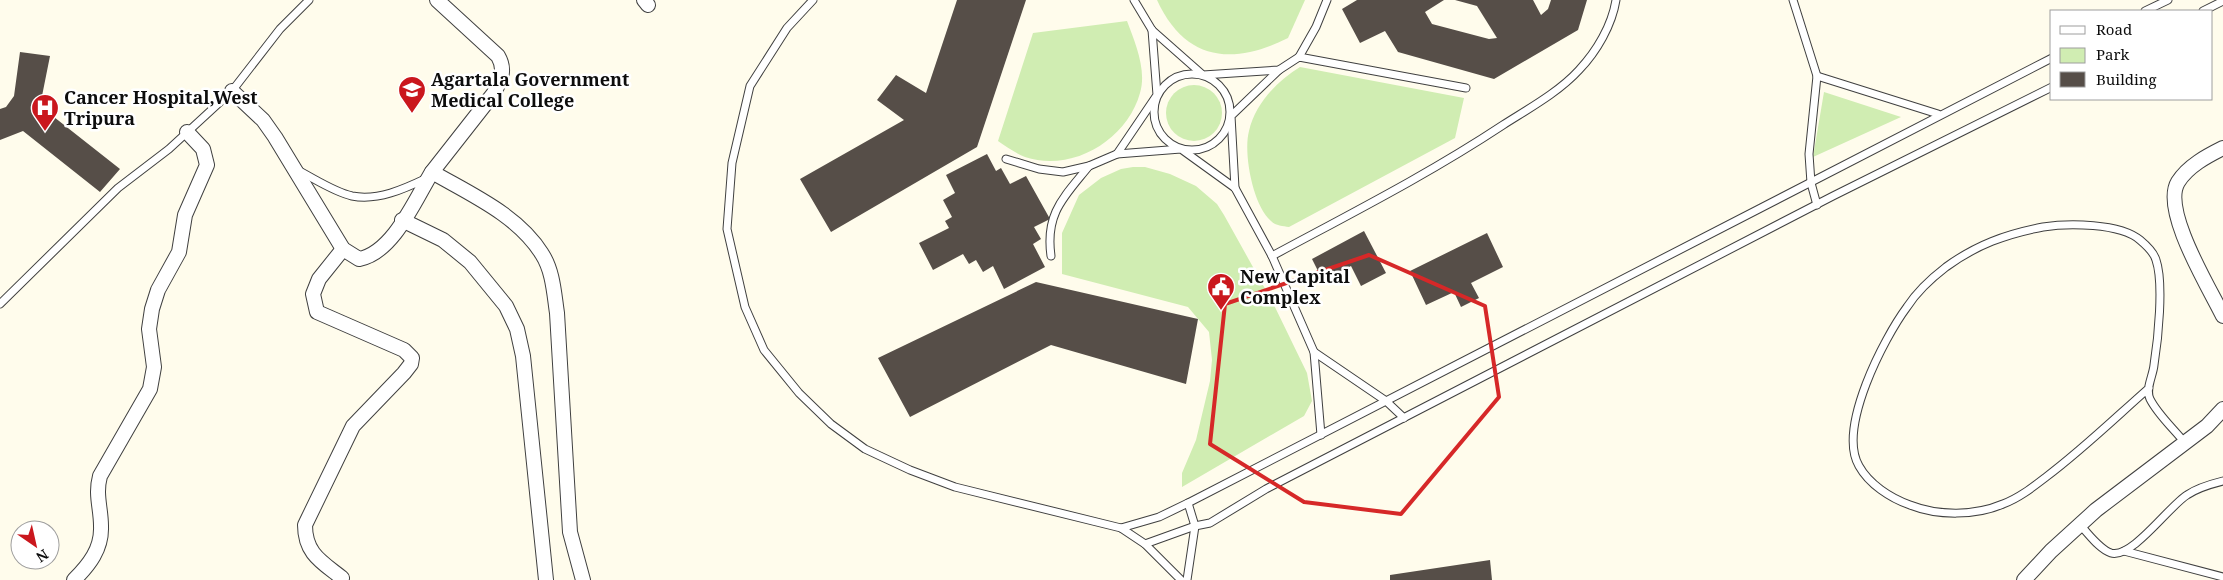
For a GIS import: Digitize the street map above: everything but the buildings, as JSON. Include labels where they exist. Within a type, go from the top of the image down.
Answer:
[{"type":"street","points":[[232,91],[263,120],[296,170],[343,249],[359,259],[367,258],[379,251],[402,220],[430,174],[494,93],[501,80],[504,66],[498,56],[437,0]]},
{"type":"street","points":[[74,580],[91,562],[99,544],[101,526],[97,488],[100,476],[150,389],[154,367],[149,329],[152,308],[158,290],[179,252],[185,215],[207,165],[203,149],[187,132]]},
{"type":"street","points":[[2223,148],[2190,168],[2177,184],[2174,202],[2186,241],[2223,316]]},
{"type":"street","points":[[430,174],[481,200],[507,217],[529,236],[543,255],[552,279],[557,313],[570,532],[583,580]]},
{"type":"street","points":[[402,220],[443,240],[470,262],[506,306],[517,329],[523,356],[543,579]]},
{"type":"street","points":[[339,579],[312,553],[305,539],[306,525],[353,426],[404,373],[411,364],[412,358],[404,350],[317,312],[313,294],[319,279],[343,249]]},
{"type":"street","points":[[2024,580],[2051,550],[2080,524],[2207,426],[2223,409]]},
{"type":"lane","points":[[0,304],[118,188],[169,149],[232,91],[280,30],[309,0]]},
{"type":"lane","points":[[813,0],[787,28],[750,86],[732,163],[727,229],[745,307],[764,350],[799,392],[831,424],[865,449],[910,470],[955,487],[1121,528],[1145,544],[1181,580]]},
{"type":"lane","points":[[1134,0],[1152,30],[1203,75],[1215,81],[1224,90],[1230,103],[1235,188],[1272,256],[1314,352],[1321,435]]},
{"type":"lane","points":[[1006,159],[1039,169],[1063,172],[1089,166],[1117,154],[1181,149],[1194,151],[1208,147],[1219,140],[1227,129],[1231,116],[1279,70],[1299,57],[1316,27],[1327,0]]},
{"type":"lane","points":[[1272,256],[1457,155],[1553,91],[1578,71],[1595,50],[1602,39],[1616,0]]},
{"type":"lane","points":[[1793,0],[1817,76],[1809,154],[1811,183],[1817,205]]},
{"type":"lane","points":[[2147,10],[2168,0]]},
{"type":"lane","points":[[2205,10],[2223,1]]},
{"type":"lane","points":[[1152,30],[1157,95],[1154,108],[1157,128],[1169,143],[1181,149],[1235,188]]},
{"type":"lane","points":[[1299,57],[1466,88]]},
{"type":"lane","points":[[1121,528],[1159,517],[1188,503],[1811,183],[1938,114],[2050,59]]},
{"type":"lane","points":[[1117,154],[1165,84],[1177,76],[1190,73],[1203,75],[1279,70]]},
{"type":"lane","points":[[1817,76],[1938,114]]},
{"type":"lane","points":[[1145,544],[1195,526],[1210,524],[1266,489],[1817,205],[2050,88]]},
{"type":"lane","points":[[1050,256],[1048,237],[1057,206],[1089,166]]},
{"type":"lane","points":[[296,170],[350,196],[365,197],[404,189],[430,174]]},
{"type":"lane","points":[[2149,388],[2071,458],[2028,490],[2003,504],[1970,512],[1937,512],[1919,509],[1894,499],[1875,484],[1858,465],[1854,448],[1854,425],[1872,368],[1907,306],[1944,268],[1977,248],[2010,233],[2054,225],[2089,226],[2121,230],[2139,238],[2156,258],[2160,282],[2154,365],[2149,398],[2185,443]]},
{"type":"lane","points":[[1314,352],[1386,401],[1404,418]]},
{"type":"lane","points":[[2080,524],[2103,548],[2113,554],[2124,551],[2142,539],[2162,517],[2187,495],[2223,481]]},
{"type":"lane","points":[[1187,580],[1195,526],[1188,503]]},
{"type":"lane","points":[[2124,551],[2223,577]]},
{"type":"highlighted area","points":[[1369,255],[1485,306],[1499,397],[1401,514],[1304,502],[1210,444],[1225,304]]},
{"type":"green space","points":[[1157,0],[1305,0],[1288,38],[1267,47],[1229,54],[1212,52],[1196,46],[1181,36],[1168,20]]},
{"type":"green space","points":[[1127,21],[1139,56],[1142,84],[1133,110],[1123,125],[1110,138],[1095,149],[1079,156],[1043,161],[1025,157],[998,141],[1033,33]]},
{"type":"green space","points":[[1300,67],[1464,98],[1455,138],[1289,227],[1275,224],[1265,214],[1259,204],[1251,179],[1247,141],[1256,112],[1268,94],[1283,79]]},
{"type":"green space","points":[[1194,85],[1209,90],[1217,98],[1222,113],[1217,128],[1209,136],[1194,141],[1179,136],[1171,128],[1166,113],[1171,98],[1179,90]]},
{"type":"green space","points":[[1824,92],[1901,117],[1813,157]]},
{"type":"green space","points":[[1145,167],[1170,174],[1196,186],[1217,204],[1273,303],[1307,373],[1312,401],[1304,416],[1182,487],[1182,473],[1196,440],[1210,381],[1212,360],[1209,332],[1188,307],[1062,274],[1062,233],[1079,195],[1101,178],[1121,169]]},
{"type":"place","name":"Agartala Government Medical College","points":[[412,114]]},
{"type":"place","name":"Cancer Hospital,West Tripura","points":[[45,132]]},
{"type":"place","name":"New Capital Complex","points":[[1221,311]]}]
